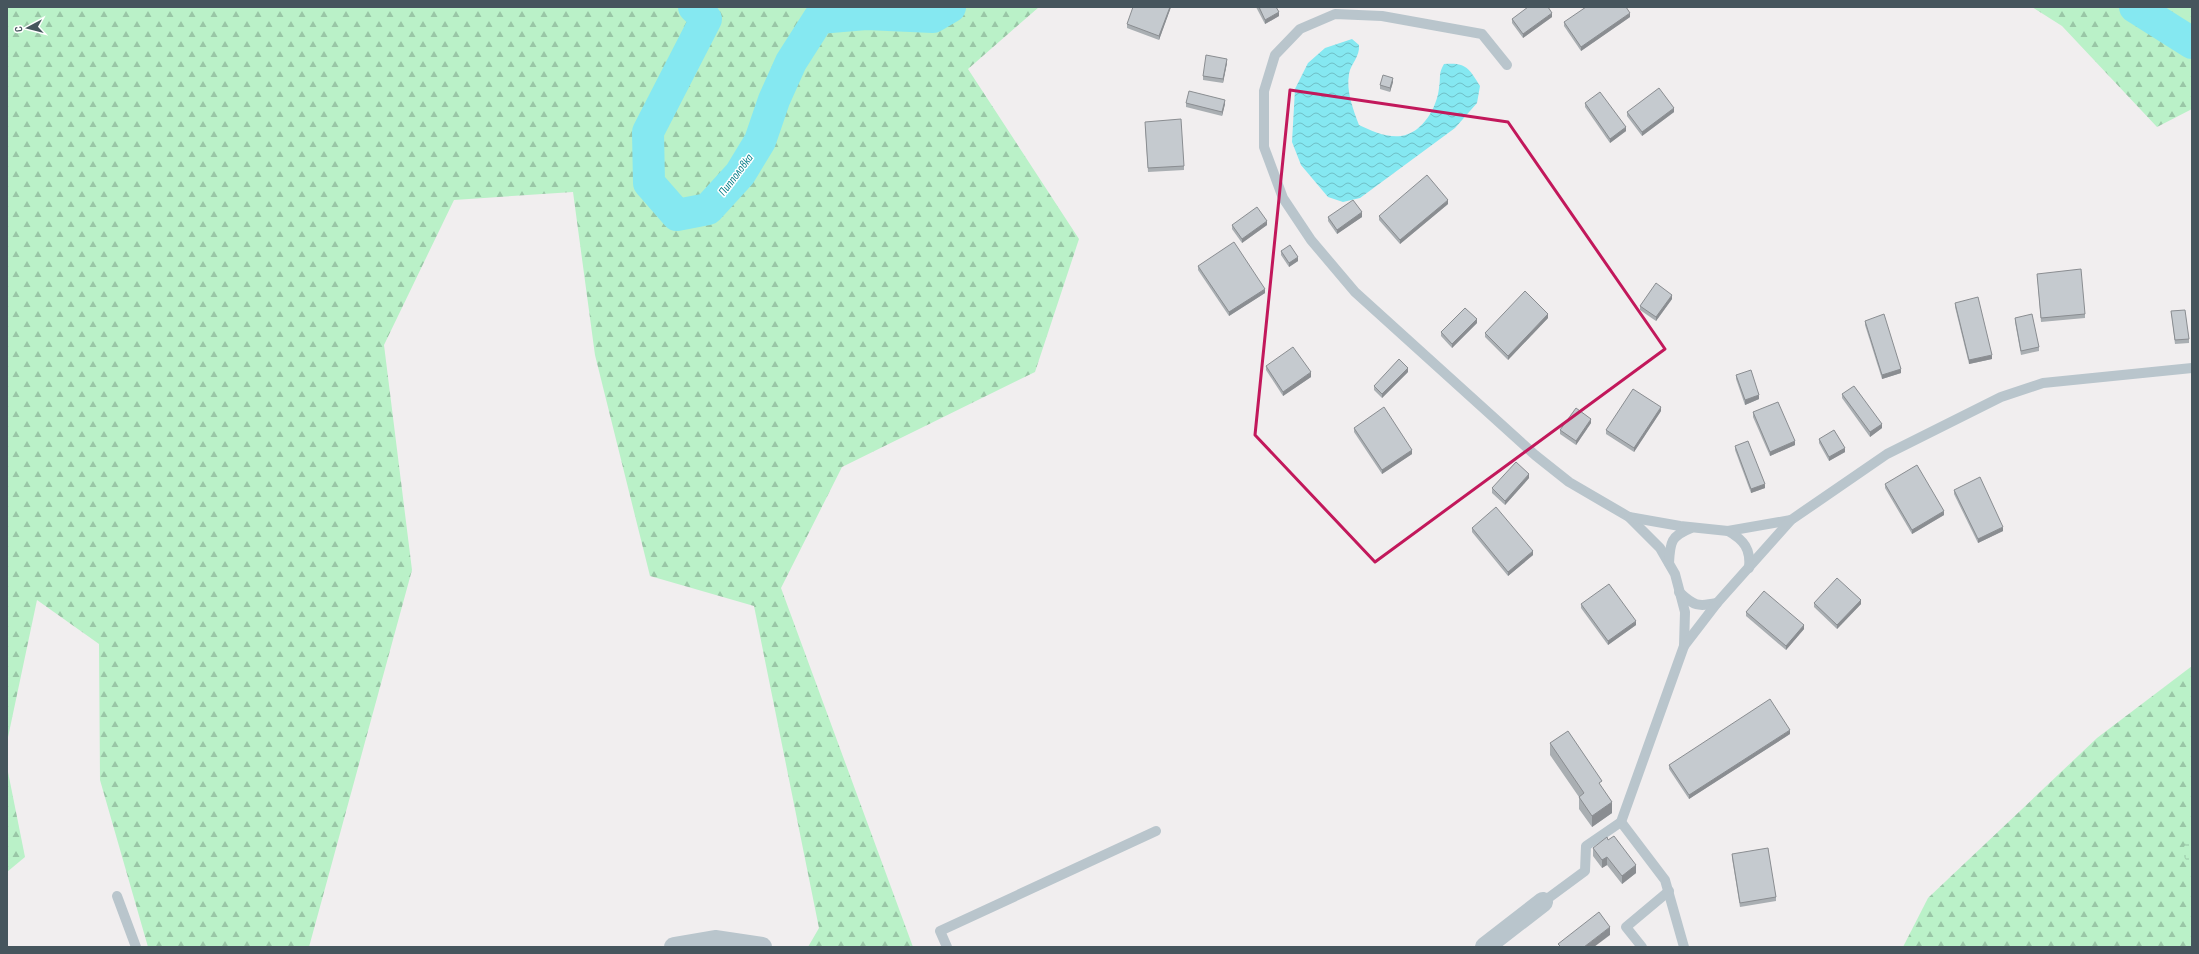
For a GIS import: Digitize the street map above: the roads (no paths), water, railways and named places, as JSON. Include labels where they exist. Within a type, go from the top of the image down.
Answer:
[{"type":"street","points":[[1485,947],[1543,902]]},
{"type":"street","points":[[674,947],[715,940],[762,947]]},
{"type":"lane","points":[[1507,65],[1482,34],[1382,16],[1335,14],[1300,29],[1275,55],[1264,91],[1264,147],[1283,198],[1311,240],[1355,292],[1535,455],[1569,482],[1629,517],[1660,548],[1675,574],[1685,612],[1684,646]]},
{"type":"lane","points":[[1543,902],[1585,871],[1586,846],[1621,822],[1684,646],[1717,603],[1791,520],[1887,454],[2001,396],[2043,382],[2192,368]]},
{"type":"lane","points":[[1629,517],[1693,528],[1728,531],[1791,520]]},
{"type":"lane","points":[[1669,563],[1671,542],[1678,533],[1693,528]]},
{"type":"lane","points":[[1728,531],[1740,538],[1746,544],[1750,556],[1749,568]]},
{"type":"lane","points":[[1679,592],[1688,601],[1700,606],[1717,603]]},
{"type":"lane","points":[[1621,822],[1665,880],[1684,947]]},
{"type":"lane","points":[[948,947],[940,930],[1156,832]]},
{"type":"lane","points":[[1642,947],[1626,928],[1669,891]]},
{"type":"lane","points":[[116,896],[136,947]]},
{"type":"water","points":[[1352,39],[1359,45],[1357,57],[1349,74],[1348,80],[1348,87],[1354,113],[1359,125],[1374,132],[1390,136],[1401,136],[1409,134],[1422,125],[1432,111],[1438,95],[1440,73],[1444,64],[1462,65],[1470,71],[1480,86],[1477,103],[1455,128],[1360,198],[1343,202],[1328,197],[1301,165],[1292,142],[1295,89],[1308,63],[1325,48]]},
{"type":"waterway","name":"Пипполовка","points":[[694,7],[706,19],[648,132],[649,183],[677,215],[708,209],[740,174],[760,141],[774,100],[791,62],[819,18],[866,14],[933,17],[950,7]]},
{"type":"waterway","name":"Пипполовка","points":[[2135,7],[2192,43]]}]
